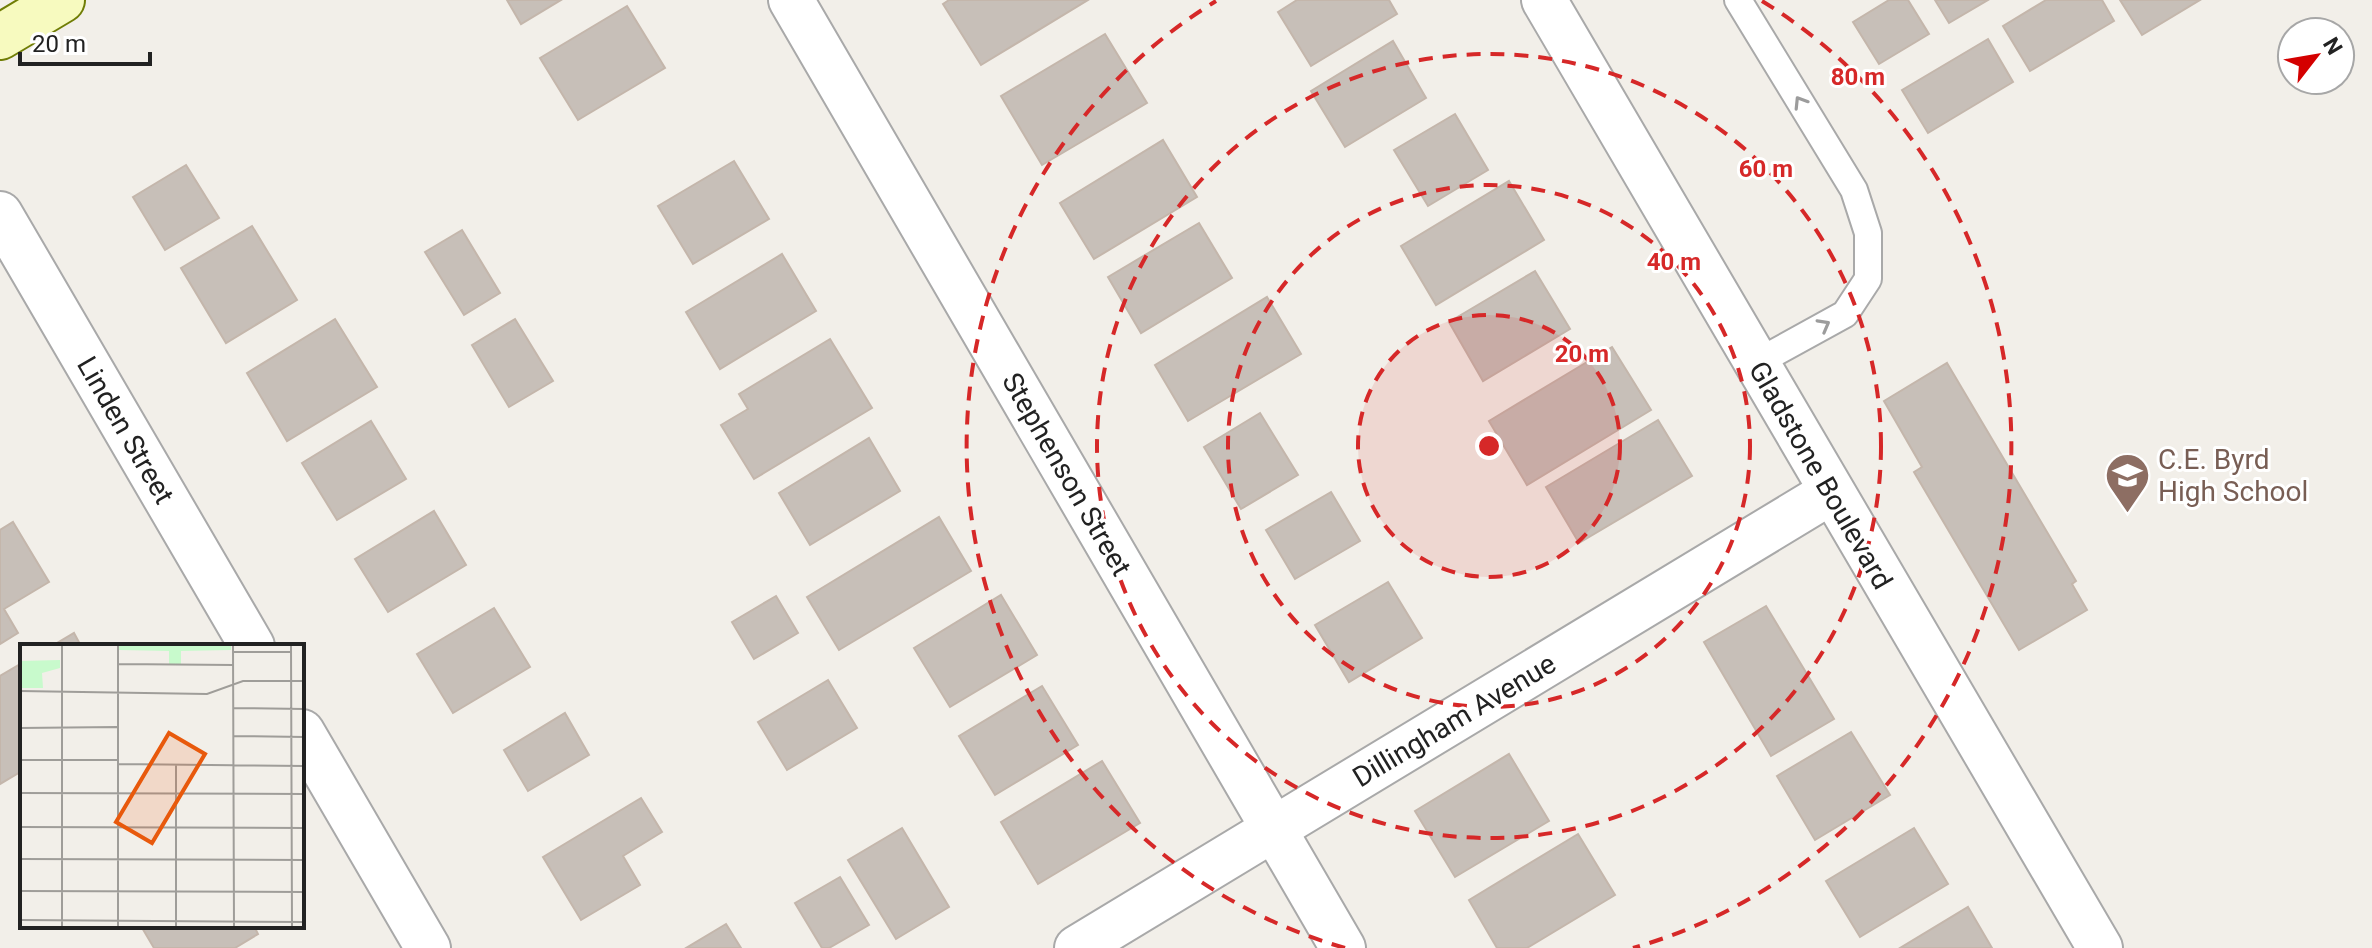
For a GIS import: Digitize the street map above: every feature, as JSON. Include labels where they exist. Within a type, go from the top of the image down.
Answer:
[{"type":"main road","points":[[0,37],[62,0]]},
{"type":"street","name":"Gladstone Boulevard","points":[[1544,0],[2100,948]]},
{"type":"street","name":"Stephenson Street","points":[[802,4],[1343,948]]},
{"type":"street","name":"Linden Street","points":[[0,214],[251,644]]},
{"type":"street","name":"Dillingham Avenue","points":[[1077,948],[1831,492]]},
{"type":"street","points":[[304,735],[428,948]]},
{"type":"lane","points":[[1738,0],[1854,190],[1868,233],[1868,279],[1845,314],[1756,363]]},
{"type":"building","points":[[507,0],[561,0],[521,24]]},
{"type":"building","points":[[949,0],[1088,0],[981,65],[943,4]]},
{"type":"building","points":[[1297,0],[1389,0],[1397,14],[1311,66],[1278,12]]},
{"type":"building","points":[[1889,0],[1908,0],[1929,34],[1879,64],[1853,22]]},
{"type":"building","points":[[1935,0],[1988,0],[1949,23]]},
{"type":"building","points":[[2046,0],[2102,0],[2114,21],[2030,71],[2003,26]]},
{"type":"building","points":[[2120,0],[2200,0],[2142,35]]},
{"type":"building","points":[[627,6],[665,68],[578,120],[540,58]]},
{"type":"building","points":[[1105,34],[1147,103],[1042,165],[1001,96]]},
{"type":"building","points":[[1988,39],[2013,82],[1928,133],[1902,90]]},
{"type":"building","points":[[1393,41],[1426,98],[1345,147],[1311,91]]},
{"type":"building","points":[[1455,114],[1488,170],[1428,206],[1394,150]]},
{"type":"building","points":[[1163,140],[1197,197],[1094,259],[1060,203]]},
{"type":"building","points":[[734,161],[769,219],[693,264],[658,206]]},
{"type":"building","points":[[186,165],[219,218],[165,250],[133,197]]},
{"type":"building","points":[[1509,181],[1544,240],[1436,305],[1401,246]]},
{"type":"building","points":[[1199,223],[1232,278],[1141,333],[1108,277]]},
{"type":"building","points":[[252,226],[297,300],[226,343],[181,268]]},
{"type":"building","points":[[462,230],[500,293],[464,315],[425,252]]},
{"type":"building","points":[[782,254],[816,311],[720,369],[686,312]]},
{"type":"building","points":[[1535,271],[1570,329],[1483,381],[1449,322]]},
{"type":"building","points":[[1267,297],[1301,354],[1188,421],[1155,365]]},
{"type":"building","points":[[335,319],[377,387],[287,441],[247,373]]},
{"type":"building","points":[[515,319],[553,381],[509,407],[472,345]]},
{"type":"building","points":[[830,339],[872,408],[754,479],[721,425],[748,409],[739,394]]},
{"type":"building","points":[[1612,347],[1651,410],[1527,485],[1489,421]]},
{"type":"building","points":[[1947,363],[2076,581],[2072,584],[2087,610],[2019,650],[1914,472],[1922,467],[1884,401]]},
{"type":"building","points":[[1260,413],[1298,475],[1241,509],[1204,447]]},
{"type":"building","points":[[1658,420],[1692,476],[1579,543],[1546,487]]},
{"type":"building","points":[[371,421],[406,479],[337,520],[302,463]]},
{"type":"building","points":[[869,438],[900,491],[810,545],[779,493]]},
{"type":"building","points":[[1331,492],[1360,541],[1295,579],[1266,530]]},
{"type":"building","points":[[434,511],[466,565],[388,612],[355,559]]},
{"type":"building","points":[[939,517],[971,571],[839,650],[807,597]]},
{"type":"building","points":[[13,522],[49,582],[4,609],[18,633],[0,644],[0,530]]},
{"type":"building","points":[[1388,582],[1422,638],[1349,682],[1315,625]]},
{"type":"building","points":[[1001,595],[1037,655],[950,707],[914,648]]},
{"type":"building","points":[[776,596],[798,633],[754,659],[732,622]]},
{"type":"building","points":[[1766,606],[1834,719],[1771,756],[1704,642]]},
{"type":"building","points":[[494,608],[530,667],[453,713],[417,654]]},
{"type":"building","points":[[74,633],[80,644],[55,644]]},
{"type":"building","points":[[20,664],[20,772],[0,784],[0,676]]},
{"type":"building","points":[[828,680],[857,728],[787,770],[758,722]]},
{"type":"building","points":[[1042,686],[1078,745],[995,795],[959,736]]},
{"type":"building","points":[[565,713],[589,755],[528,791],[504,750]]},
{"type":"building","points":[[1851,732],[1890,795],[1815,840],[1777,776]]},
{"type":"building","points":[[1509,754],[1549,821],[1455,877],[1415,811]]},
{"type":"building","points":[[1102,761],[1140,823],[1038,884],[1001,822]]},
{"type":"building","points":[[641,798],[662,832],[623,856],[640,885],[581,920],[543,857]]},
{"type":"building","points":[[902,828],[949,907],[896,939],[848,860]]},
{"type":"building","points":[[1914,828],[1948,884],[1860,937],[1826,881]]},
{"type":"building","points":[[1578,834],[1615,895],[1527,948],[1497,948],[1469,900]]},
{"type":"building","points":[[840,877],[869,925],[829,948],[822,948],[795,903]]},
{"type":"building","points":[[1968,907],[1992,948],[1900,948]]},
{"type":"building","points":[[726,924],[741,948],[686,948]]},
{"type":"building","points":[[142,928],[255,928],[258,934],[235,948],[154,948]]},
{"type":"place","name":"C.E. Byrd High School","points":[[2127,514]]}]
